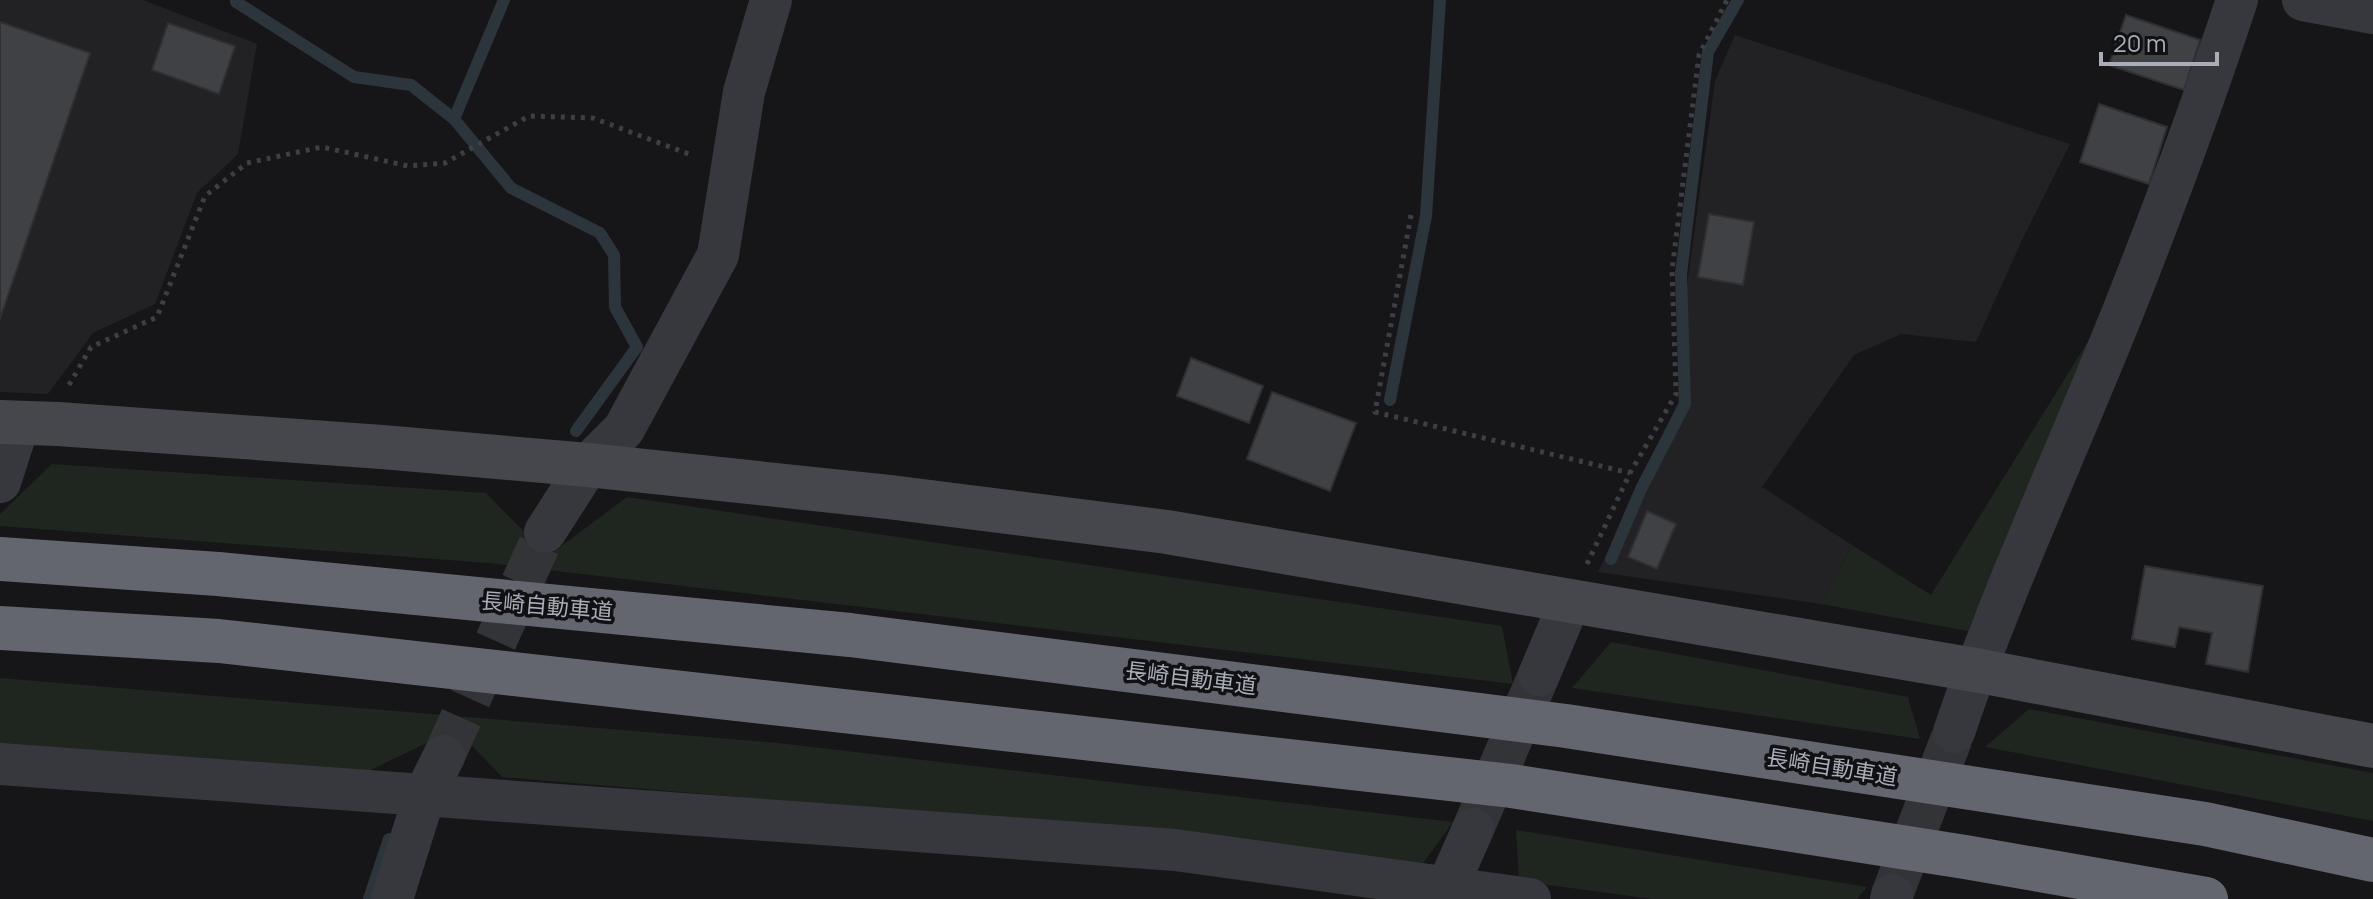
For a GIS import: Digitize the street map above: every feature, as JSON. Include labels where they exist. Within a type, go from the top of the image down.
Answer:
[{"type":"highway","name":"長崎自動車道","points":[[0,559],[218,574],[850,635],[1566,726],[2205,824],[2373,860]]},
{"type":"highway","points":[[0,628],[219,641],[1511,786],[1965,857],[2206,899]]},
{"type":"street","points":[[545,532],[588,465],[624,429],[718,255],[744,92],[771,0]]},
{"type":"street","points":[[1954,732],[1975,670],[2122,312],[2212,75],[2237,0]]},
{"type":"street","points":[[2303,0],[2373,13]]},
{"type":"street","points":[[0,482],[26,423],[382,447],[889,497],[1167,532],[1975,670],[2373,746]]},
{"type":"street","points":[[1539,675],[1570,601]]},
{"type":"street","points":[[392,899],[425,794],[444,756]]},
{"type":"street","points":[[0,764],[1175,850],[1445,894],[1530,899]]},
{"type":"street","points":[[1445,894],[1473,829]]},
{"type":"path","points":[[1570,601],[1630,473],[1676,394],[1672,270],[1691,116],[1699,55],[1727,0]]},
{"type":"path","points":[[26,423],[65,393],[91,347],[157,317],[205,196],[247,163],[322,147],[408,166],[445,163],[529,116],[593,118],[733,171]]},
{"type":"path","points":[[1411,215],[1375,412],[1630,473]]},
{"type":"shaded area","points":[[0,0],[143,0],[257,44],[238,154],[197,193],[155,304],[93,333],[48,394],[0,392]]},
{"type":"shaded area","points":[[1735,35],[2070,144],[1976,342],[1901,334],[1854,355],[1762,487],[1852,545],[1821,604],[1598,572],[1678,403],[1688,278],[1715,81]]},
{"type":"shaded area","points":[[2093,333],[1968,631],[1821,604],[1852,545],[1931,595]]},
{"type":"shaded area","points":[[52,464],[486,493],[548,556],[627,497],[1502,626],[1513,684],[488,563],[0,526],[0,514]]},
{"type":"shaded area","points":[[1611,642],[1908,697],[1920,739],[1572,688]]},
{"type":"shaded area","points":[[0,678],[778,743],[1453,822],[1421,866],[1095,827],[502,777],[456,729],[362,774],[0,747]]},
{"type":"shaded area","points":[[2029,709],[2373,773],[2373,821],[1985,747]]},
{"type":"shaded area","points":[[1516,830],[1867,887],[1857,899],[1653,899],[1519,881]]},
{"type":"building","points":[[2126,15],[2200,40],[2184,90],[2109,65]]},
{"type":"building","points":[[0,22],[90,53],[0,319]]},
{"type":"building","points":[[168,23],[235,46],[219,94],[152,70]]},
{"type":"building","points":[[2099,104],[2167,127],[2149,184],[2080,162]]},
{"type":"building","points":[[1709,214],[1754,222],[1743,285],[1698,277]]},
{"type":"building","points":[[1191,358],[1263,386],[1249,423],[1177,396]]},
{"type":"building","points":[[1272,392],[1356,423],[1330,491],[1247,459]]},
{"type":"building","points":[[1647,511],[1676,524],[1657,569],[1628,557]]},
{"type":"building","points":[[2145,566],[2263,586],[2248,672],[2206,664],[2212,633],[2179,627],[2175,647],[2132,639]]},
{"type":"waterway","points":[[236,0],[354,77],[411,85],[454,119],[511,188],[600,233],[614,255],[615,307],[637,347],[576,431]]},
{"type":"waterway","points":[[454,119],[504,0]]},
{"type":"waterway","points":[[1390,400],[1426,216],[1440,0]]},
{"type":"waterway","points":[[1611,559],[1641,489],[1685,404],[1681,274],[1708,52],[1738,0]]},
{"type":"waterway","points":[[369,899],[389,839]]},
{"type":"tunnel","points":[[444,756],[545,532]]},
{"type":"tunnel","points":[[1473,829],[1539,675]]},
{"type":"tunnel","points":[[1892,895],[1954,732]]}]
